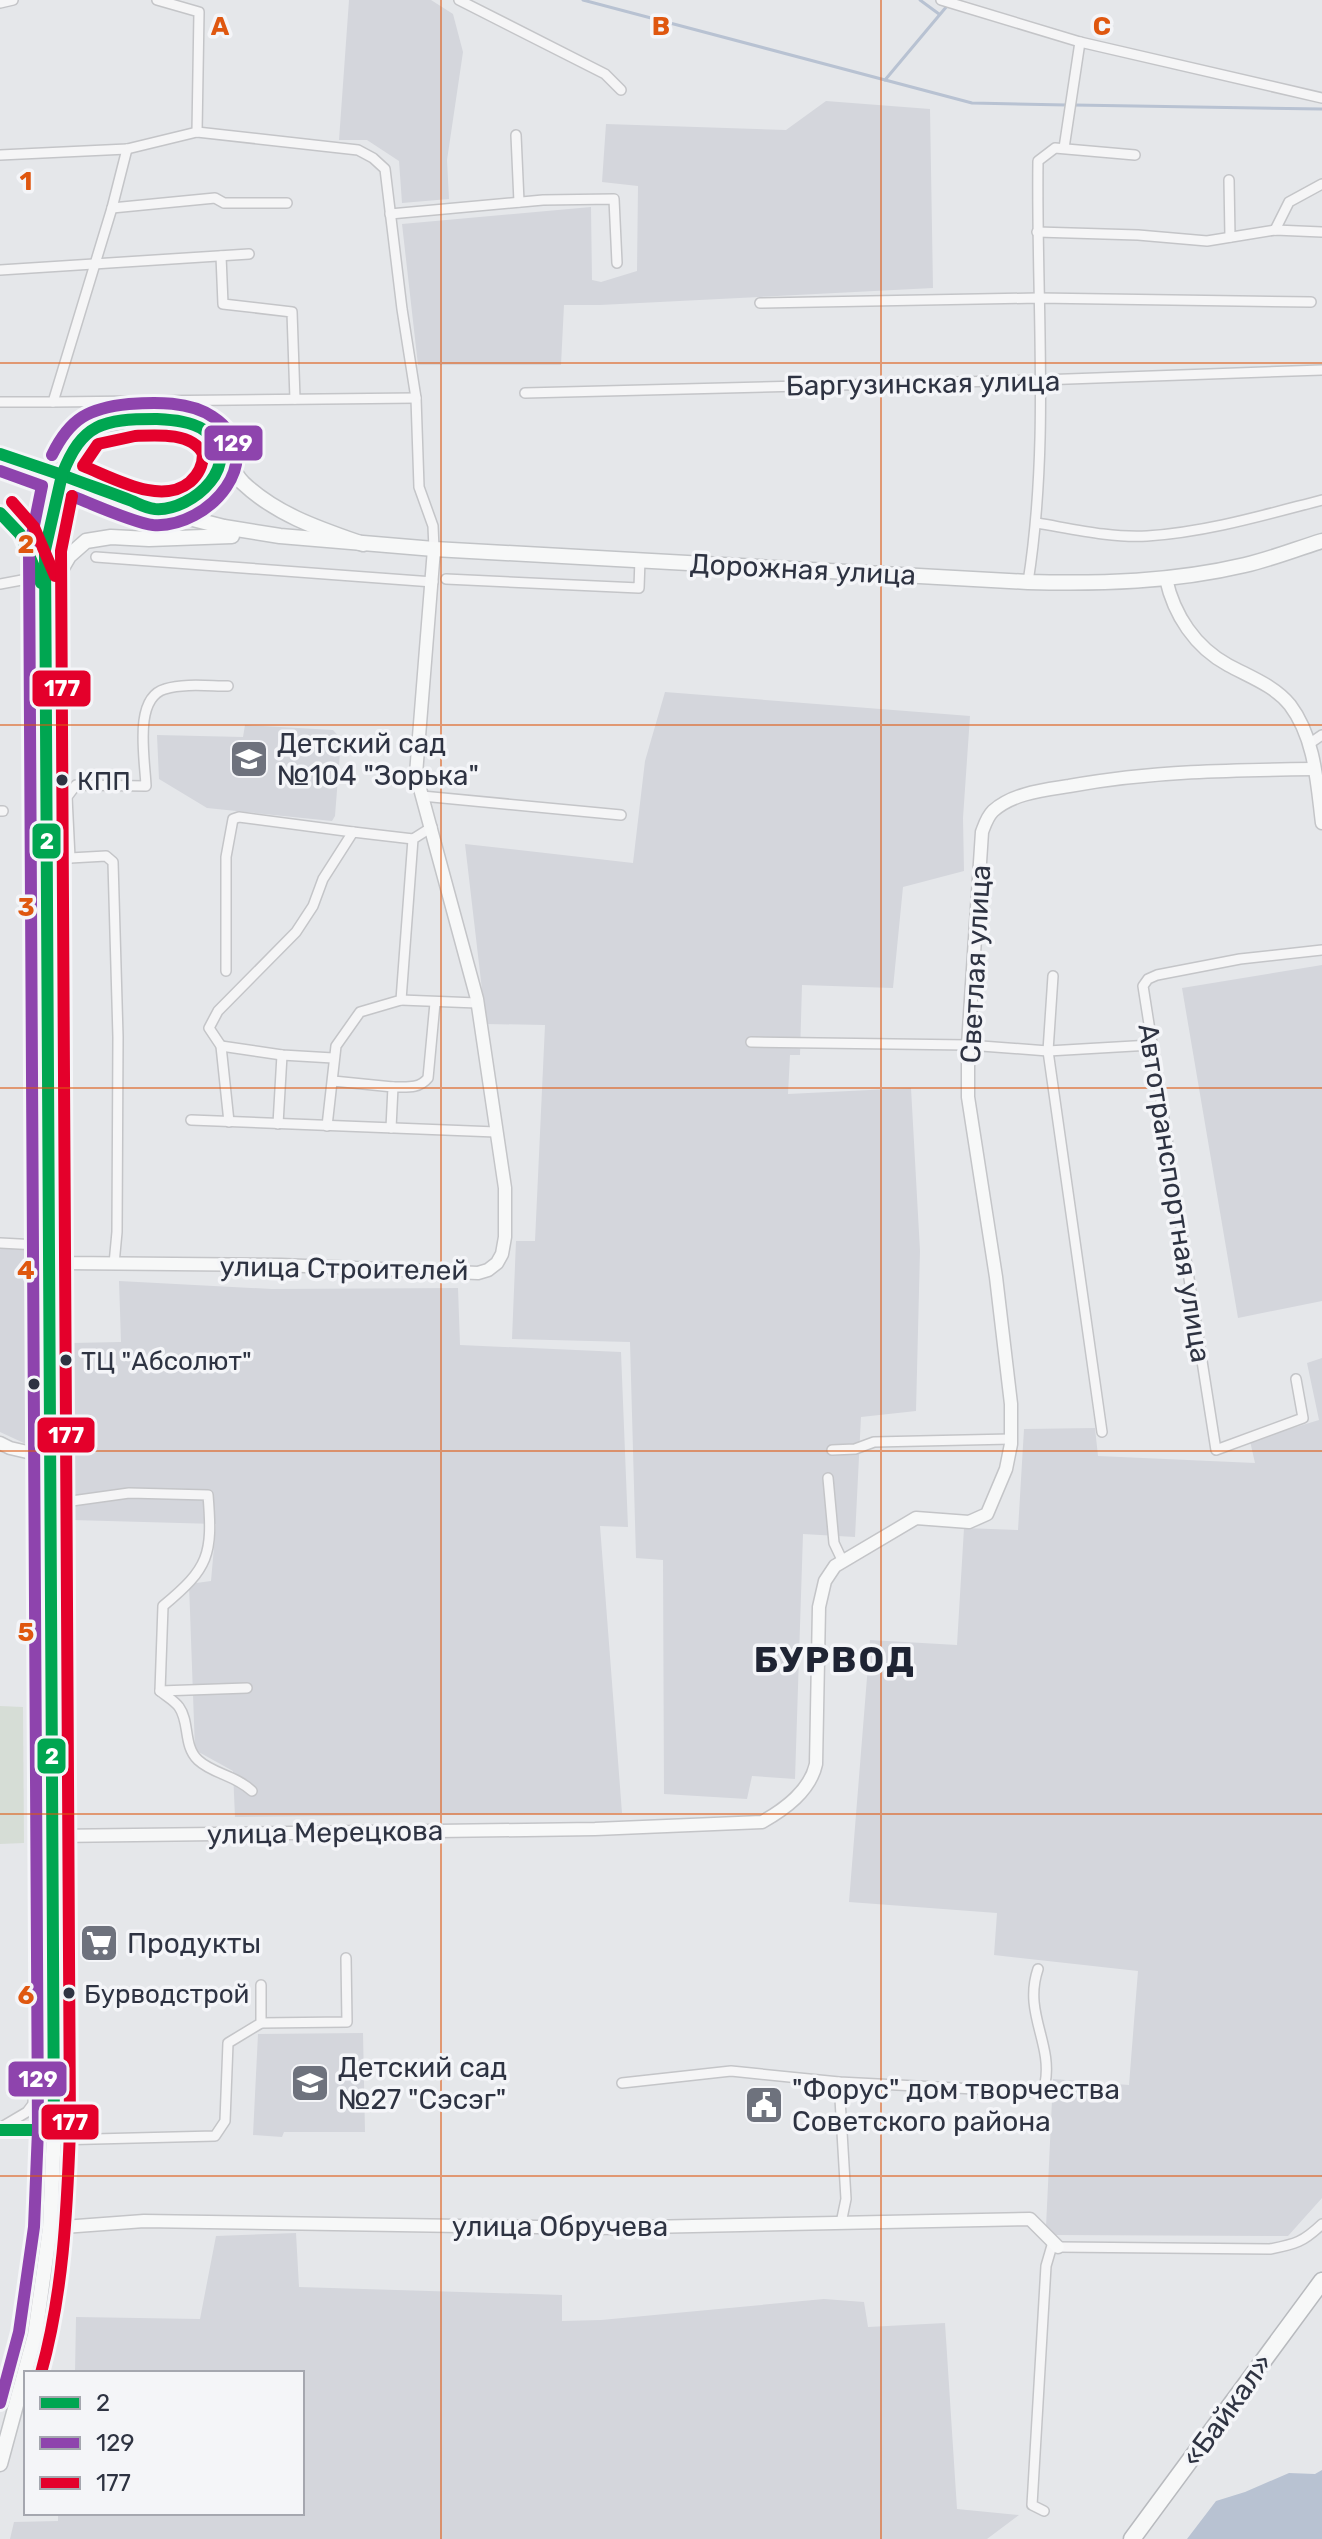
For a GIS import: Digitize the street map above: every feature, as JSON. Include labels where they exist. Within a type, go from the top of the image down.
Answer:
[{"type":"highway","name":"«Байкал»","points":[[1132,2539],[1322,2281]]},
{"type":"main road","points":[[25,2371],[35,2335],[50,2228],[54,2135],[45,550],[52,504],[82,435],[115,422],[163,420],[197,426],[216,442],[242,481],[274,506],[315,527],[363,544]]},
{"type":"main road","points":[[154,509],[177,507],[207,489],[220,462],[216,442]]},
{"type":"main road","points":[[0,454],[60,481]]},
{"type":"main road","points":[[0,465],[60,481]]},
{"type":"main road","name":"Дорожная улица","points":[[60,481],[224,527],[280,536],[434,549],[1028,582],[1166,579],[1244,565],[1322,541]]},
{"type":"main road","name":"Дорожная улица","points":[[60,481],[167,523],[232,536],[280,536]]},
{"type":"main road","points":[[0,513],[20,534],[46,596]]},
{"type":"main road","points":[[46,596],[69,556],[86,541],[111,537],[232,536]]},
{"type":"main road","points":[[0,2464],[24,2376]]},
{"type":"street","points":[[0,3],[13,0]]},
{"type":"street","points":[[157,0],[199,12]]},
{"type":"street","points":[[197,132],[199,0]]},
{"type":"street","points":[[459,0],[605,74],[621,90]]},
{"type":"street","points":[[941,0],[1080,42],[1322,98]]},
{"type":"street","points":[[1064,148],[1080,42]]},
{"type":"street","points":[[0,155],[127,149],[197,132],[358,150],[373,158],[385,169],[416,398],[419,487],[433,526],[434,549]]},
{"type":"street","points":[[516,135],[519,202]]},
{"type":"street","points":[[1028,582],[1037,523],[1040,380],[1038,161],[1048,151],[1064,148],[1135,155]]},
{"type":"street","points":[[53,402],[127,149]]},
{"type":"street","points":[[1229,180],[1230,237]]},
{"type":"street","points":[[1275,230],[1289,202],[1322,184]]},
{"type":"street","points":[[112,208],[215,198],[224,203],[287,203]]},
{"type":"street","points":[[390,214],[519,202],[614,199],[617,263]]},
{"type":"street","points":[[1037,232],[1207,241],[1275,230],[1322,232]]},
{"type":"street","points":[[0,270],[249,254]]},
{"type":"street","points":[[221,256],[223,304],[292,312],[295,399]]},
{"type":"street","points":[[760,303],[1038,298],[1311,302]]},
{"type":"street","name":"Баргузинская улица","points":[[525,393],[1322,370]]},
{"type":"street","points":[[0,402],[416,398]]},
{"type":"street","points":[[1037,523],[1146,536],[1215,528],[1322,500]]},
{"type":"street","name":"улица Строителей","points":[[50,1253],[64,1263],[281,1265],[478,1273],[497,1263],[505,1237],[505,1188],[477,1003],[416,774],[440,580],[434,549]]},
{"type":"street","points":[[96,557],[440,580],[639,588],[640,559]]},
{"type":"street","points":[[0,584],[38,577]]},
{"type":"street","points":[[1166,579],[1170,599],[1179,618],[1195,639],[1209,653],[1283,698],[1291,707],[1309,744],[1322,823]]},
{"type":"street","points":[[70,858],[67,797],[76,785],[146,786],[144,710],[153,695],[169,687],[228,686]]},
{"type":"street","points":[[1309,744],[1322,735]]},
{"type":"street","name":"Светлая улица","points":[[843,1562],[916,1518],[969,1522],[987,1514],[1006,1469],[1011,1442],[1008,1360],[968,1097],[968,1045],[982,832],[986,821],[994,810],[1029,793],[1115,777],[1182,771],[1314,769]]},
{"type":"street","points":[[422,796],[621,815]]},
{"type":"street","points":[[226,971],[226,857],[233,819],[239,817],[413,839],[432,827]]},
{"type":"street","points":[[229,1122],[221,1046],[209,1028],[218,1011],[296,932],[313,906],[323,879],[353,832]]},
{"type":"street","points":[[401,1000],[413,839]]},
{"type":"street","points":[[47,858],[106,856],[113,862],[118,1037],[117,1232],[114,1264]]},
{"type":"street","name":"Автотранспортная улица","points":[[1296,1379],[1303,1418],[1216,1450],[1143,986],[1148,979],[1240,959],[1322,950]]},
{"type":"street","points":[[1053,976],[1048,1051],[1102,1432]]},
{"type":"street","points":[[327,1126],[336,1046],[360,1012],[401,1000],[477,1003]]},
{"type":"street","points":[[333,1081],[417,1087],[428,1078],[435,1003]]},
{"type":"street","points":[[751,1042],[968,1045],[1048,1051],[1151,1045]]},
{"type":"street","points":[[221,1046],[282,1055],[333,1058]]},
{"type":"street","points":[[278,1124],[282,1055]]},
{"type":"street","points":[[391,1128],[393,1087]]},
{"type":"street","points":[[191,1120],[496,1132]]},
{"type":"street","points":[[0,1243],[38,1245],[50,1253]]},
{"type":"street","points":[[832,1450],[855,1449],[874,1442],[973,1438],[1011,1442]]},
{"type":"street","points":[[0,1443],[49,1457]]},
{"type":"street","points":[[828,1478],[834,1543],[843,1562]]},
{"type":"street","points":[[50,1504],[129,1493],[208,1495],[208,1545],[203,1567],[163,1606],[160,1691]]},
{"type":"street","name":"улица Мерецкова","points":[[54,1836],[595,1829],[762,1822],[781,1811],[813,1778],[816,1764],[819,1607],[825,1581],[835,1566],[843,1562]]},
{"type":"street","points":[[160,1691],[247,1688]]},
{"type":"street","points":[[160,1691],[181,1709],[190,1749],[196,1759],[235,1778],[252,1791]]},
{"type":"street","points":[[0,2129],[54,2135],[215,2136],[225,2121],[228,2043],[261,2023],[347,2022],[346,1958]]},
{"type":"street","points":[[622,2083],[731,2071],[839,2082],[1033,2092],[1045,2084],[1047,2075],[1046,2053],[1033,2010],[1038,1969]]},
{"type":"street","points":[[261,1985],[261,2023]]},
{"type":"street","points":[[0,2129],[27,2112],[33,2104],[37,2026],[55,1993]]},
{"type":"street","points":[[839,2082],[846,2199],[841,2223]]},
{"type":"street","name":"улица Обручева","points":[[50,2228],[144,2221],[598,2228],[1030,2219],[1055,2244]]},
{"type":"street","points":[[1044,2511],[1032,2505],[1046,2266],[1055,2244],[1270,2249],[1297,2244],[1310,2237],[1322,2224]]},
{"type":"shaded area","points":[[349,0],[431,0],[453,14],[463,52],[447,160],[449,199],[402,203],[399,161],[367,140],[339,140]]},
{"type":"shaded area","points":[[826,101],[930,109],[933,288],[564,305],[561,365],[418,365],[402,224],[591,207],[592,280],[601,282],[637,271],[638,186],[602,182],[606,124],[786,130]]},
{"type":"shaded area","points":[[665,692],[970,716],[963,818],[964,871],[903,887],[893,988],[802,985],[800,1055],[790,1055],[788,1094],[911,1088],[920,1251],[916,1411],[861,1417],[855,1537],[803,1534],[795,1779],[752,1776],[747,1799],[664,1794],[663,1560],[636,1558],[630,1342],[512,1339],[516,1241],[535,1241],[545,1025],[486,1024],[465,844],[633,863],[645,761]]},
{"type":"shaded area","name":"Детский сад №104 \"Зорька\"","points":[[245,725],[333,730],[341,739],[335,816],[332,821],[207,808],[159,779],[157,735],[243,737]]},
{"type":"shaded area","points":[[1322,965],[1322,1301],[1238,1318],[1182,988]]},
{"type":"shaded area","points":[[0,1248],[25,1250],[26,1444],[0,1432]]},
{"type":"shaded area","points":[[119,1281],[272,1289],[458,1288],[460,1345],[621,1352],[628,1527],[600,1526],[622,1813],[235,1817],[233,1771],[195,1750],[189,1584],[211,1581],[216,1524],[72,1520],[71,1343],[121,1342]]},
{"type":"shaded area","points":[[1322,1358],[1322,2198],[1288,2236],[1054,2235],[1046,2227],[1053,2079],[1129,2085],[1138,1971],[994,1955],[997,1913],[849,1902],[870,1640],[957,1645],[964,1528],[1018,1530],[1024,1429],[1095,1428],[1098,1456],[1255,1463],[1250,1441],[1319,1420],[1307,1363]]},
{"type":"shaded area","points":[[0,1706],[23,1707],[24,1843],[0,1844]]},
{"type":"shaded area","name":"Детский сад №27 \"Сэсэг\"","points":[[363,2033],[365,2132],[284,2132],[282,2137],[253,2135],[258,2034]]},
{"type":"shaded area","points":[[296,2233],[299,2287],[562,2295],[562,2321],[824,2299],[864,2302],[868,2327],[945,2323],[957,2509],[1019,2515],[987,2539],[10,2539],[14,2522],[58,2521],[58,2515],[304,2515],[304,2371],[75,2371],[76,2317],[200,2319],[216,2236]]},
{"type":"water","points":[[1322,2470],[1322,2539],[1187,2539],[1216,2501],[1289,2473],[1315,2474]]},
{"type":"waterway","points":[[583,0],[972,103],[1066,105]]},
{"type":"waterway","points":[[920,0],[939,14]]},
{"type":"waterway","points":[[885,80],[947,6]]},
{"type":"waterway","points":[[1074,105],[1322,109]]},
{"type":"transit line","name":"129","points":[[52,455],[66,432],[82,417],[103,408],[129,404],[172,404],[194,408],[213,417],[230,433],[236,451],[235,469],[226,487],[212,503],[174,523],[145,524],[72,496]]},
{"type":"transit line","name":"2","points":[[156,419],[193,425],[204,430],[216,442],[220,455],[218,469],[210,482],[185,502],[170,508],[155,509],[62,475],[78,444],[97,428],[122,420],[156,419]]},
{"type":"transit line","name":"177","points":[[135,436],[173,436],[191,442],[203,454],[198,473],[178,489],[152,491],[83,466],[98,444],[135,436]]},
{"type":"transit line","name":"2","points":[[0,454],[62,475]]},
{"type":"transit line","name":"129","points":[[0,471],[42,486],[29,550],[38,2130],[34,2227],[19,2332],[0,2403]]},
{"type":"transit line","name":"2","points":[[0,2130],[54,2130],[45,550],[62,475]]},
{"type":"transit line","name":"177","points":[[41,2371],[59,2283],[70,2130],[61,551],[72,496]]},
{"type":"transit line","name":"177","points":[[12,502],[34,527],[55,576]]},
{"type":"transit line","name":"2","points":[[0,513],[20,534],[41,583]]},
{"type":"place","name":"Детский сад №104 \"Зорька\"","points":[[249,759]]},
{"type":"place","name":"КПП","points":[[62,780]]},
{"type":"place","name":"ТЦ \"Абсолют\"","points":[[66,1360]]},
{"type":"place","name":"Продукты","points":[[99,1943]]},
{"type":"place","name":"Бурводстрой","points":[[69,1993]]},
{"type":"place","name":"Детский сад №27 \"Сэсэг\"","points":[[310,2083]]},
{"type":"place","name":"\"Форус\" дом творчества Советского района","points":[[764,2105]]},
{"type":"district","name":"БУРВОД","points":[[835,1659]]}]
